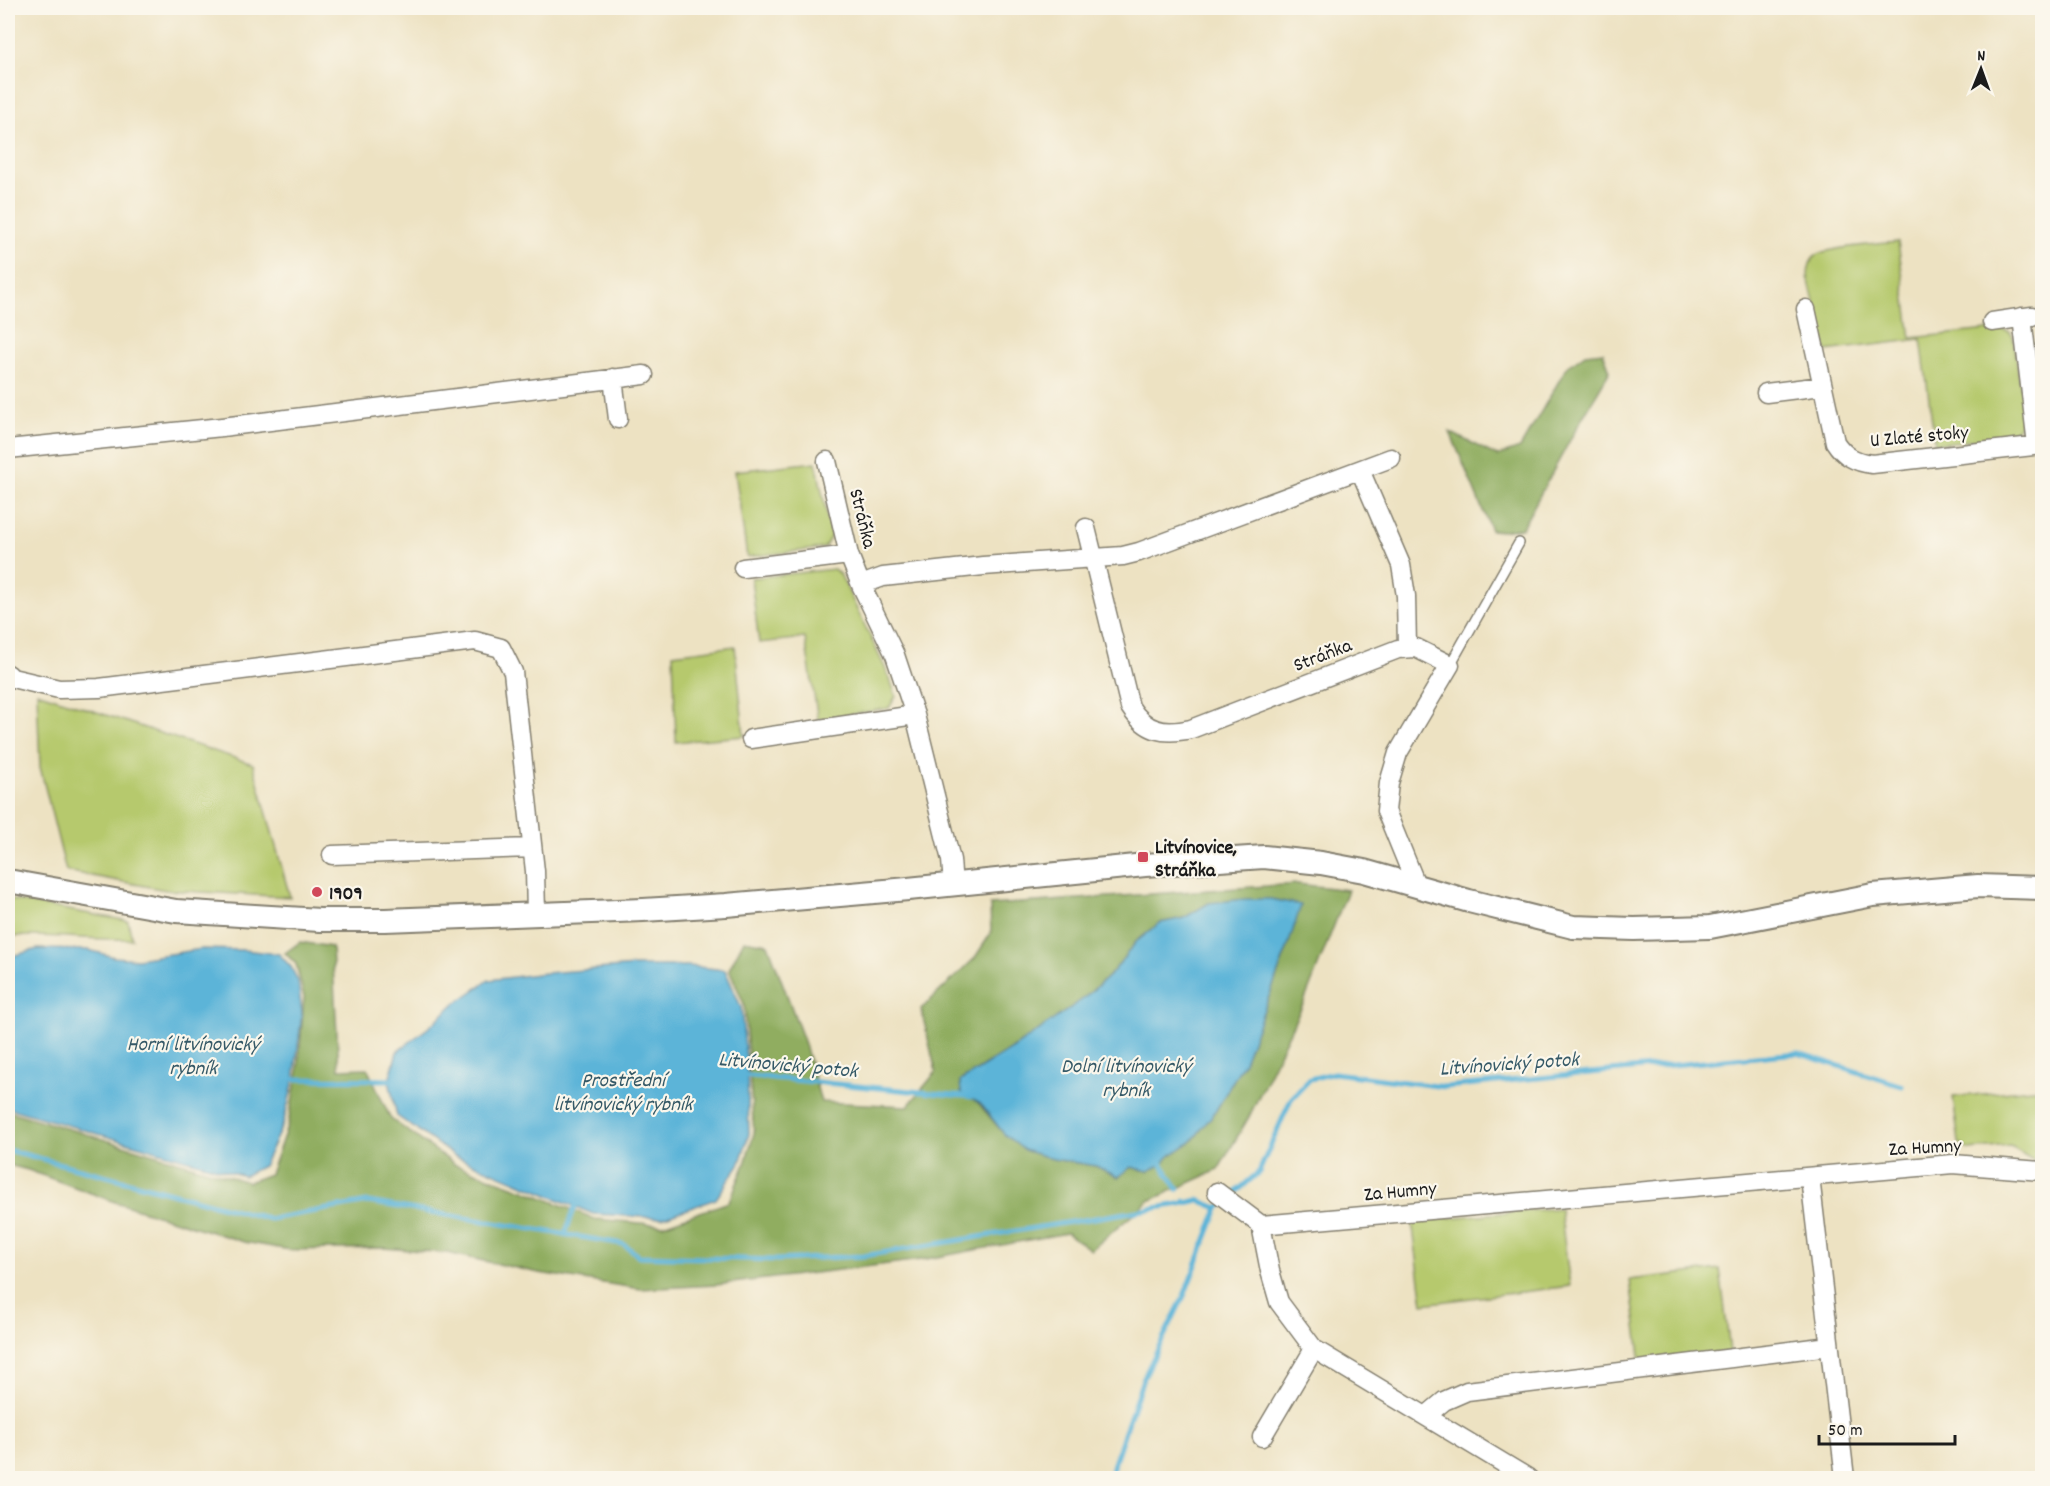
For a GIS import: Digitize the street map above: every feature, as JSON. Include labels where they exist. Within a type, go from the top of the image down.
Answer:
[{"type":"street","name":"U Zlaté stoky","points":[[1806,309],[1835,442],[1848,457],[1872,464],[2040,445]]},
{"type":"street","points":[[1992,322],[2033,316],[2040,445]]},
{"type":"street","points":[[8,449],[222,427],[644,375]]},
{"type":"street","points":[[613,378],[618,418]]},
{"type":"street","points":[[1766,393],[1822,386]]},
{"type":"street","points":[[861,585],[883,578],[983,566],[1123,556],[1391,458]]},
{"type":"street","name":"Stráňka","points":[[827,460],[849,555],[895,655],[915,715],[951,860],[953,885]]},
{"type":"street","points":[[1360,470],[1403,572],[1407,647],[1425,651],[1450,665],[1398,753],[1389,783],[1386,811],[1417,887]]},
{"type":"street","name":"Stráňka","points":[[1086,528],[1130,707],[1141,721],[1159,731],[1172,733],[1191,729],[1407,647]]},
{"type":"street","points":[[743,568],[849,555]]},
{"type":"street","points":[[8,674],[12,678],[59,689],[99,688],[475,641],[501,648],[513,672],[532,848],[536,914]]},
{"type":"street","points":[[751,739],[915,715]]},
{"type":"street","points":[[332,855],[532,848]]},
{"type":"street","points":[[8,881],[187,912],[332,920],[726,905],[1145,865],[1264,857],[1321,863],[1364,871],[1573,927],[1634,930],[1710,927],[1873,895],[1978,886],[2043,888]]},
{"type":"street","name":"Za Humny","points":[[1261,1225],[1953,1164],[2043,1171]]},
{"type":"street","points":[[1810,1177],[1845,1479]]},
{"type":"street","points":[[1216,1192],[1261,1225],[1279,1302],[1314,1349],[1528,1479]]},
{"type":"street","points":[[1426,1416],[1444,1401],[1467,1390],[1829,1346]]},
{"type":"street","points":[[1262,1437],[1314,1349]]},
{"type":"lane","points":[[1450,665],[1519,543]]},
{"type":"green space","points":[[1898,242],[1911,338],[1998,329],[2010,332],[2013,336],[2024,411],[2017,429],[2002,435],[1935,444],[1921,339],[1826,351],[1808,277],[1812,259],[1823,252],[1832,250]]},
{"type":"green space","points":[[1603,352],[1610,371],[1522,528],[1491,530],[1450,432],[1497,456],[1520,448],[1567,367],[1585,354]]},
{"type":"green space","points":[[816,462],[831,536],[824,548],[747,557],[735,471]]},
{"type":"green space","points":[[834,569],[841,576],[888,674],[896,696],[889,708],[818,720],[805,638],[759,643],[751,578]]},
{"type":"green space","points":[[735,646],[744,736],[676,742],[673,654]]},
{"type":"green space","points":[[37,692],[253,764],[290,897],[166,890],[66,871],[40,767]]},
{"type":"green space","points":[[1298,884],[1348,890],[1304,1002],[1249,1117],[1218,1170],[1149,1201],[1091,1250],[1067,1233],[921,1260],[716,1285],[641,1289],[539,1273],[447,1253],[384,1248],[290,1250],[244,1242],[115,1202],[28,1170],[8,1165],[8,1111],[248,1182],[270,1174],[288,1124],[298,1071],[304,997],[296,964],[285,953],[300,942],[332,947],[339,1069],[367,1068],[391,1119],[456,1165],[595,1219],[663,1225],[729,1202],[745,1164],[754,1133],[744,1004],[729,969],[744,940],[768,944],[804,1041],[821,1102],[908,1106],[936,1072],[921,1009],[974,959],[991,933],[990,905]],"holes":[[[1209,903],[1287,949],[1244,1062],[1215,1112],[1192,1141],[1168,1157],[1161,1165],[1148,1171],[1131,1167],[1118,1177],[1096,1166],[1053,1159],[1004,1134],[960,1081],[1015,1047],[1083,999],[1112,973],[1136,942],[1160,923],[1184,918]]]},
{"type":"green space","points":[[8,899],[128,921],[132,939],[8,937]]},
{"type":"green space","points":[[2042,1088],[2042,1166],[2010,1146],[1969,1150],[1959,1143],[1953,1097]]},
{"type":"green space","points":[[1560,1208],[1570,1286],[1423,1304],[1412,1221]]},
{"type":"green space","points":[[1720,1269],[1730,1352],[1641,1363],[1630,1280]]},
{"type":"water","name":"Dolní litvínovický rybník","points":[[1271,899],[1301,905],[1287,949],[1244,1062],[1215,1112],[1192,1141],[1168,1157],[1162,1165],[1148,1171],[1131,1167],[1118,1177],[1096,1166],[1053,1159],[1024,1150],[1004,1134],[981,1104],[961,1093],[960,1081],[1015,1047],[1083,999],[1112,973],[1136,942],[1160,923],[1184,918],[1209,903]]},
{"type":"water","name":"Horní litvínovický rybník","points":[[38,949],[89,950],[114,957],[137,959],[202,949],[279,954],[291,967],[298,981],[302,1013],[294,1080],[283,1124],[263,1166],[244,1176],[8,1108],[8,957]]},
{"type":"water","name":"Prostřední litvínovický rybník","points":[[635,966],[689,966],[725,970],[741,1007],[747,1069],[749,1134],[740,1163],[716,1199],[662,1218],[593,1214],[455,1156],[397,1116],[389,1081],[397,1052],[453,1005],[489,980]]},
{"type":"waterway","name":"Litvínovický potok","points":[[1185,1201],[1186,1203],[1198,1200],[1218,1208],[1259,1172],[1291,1099],[1310,1079],[1334,1073],[1445,1087],[1798,1053],[1902,1086]]},
{"type":"waterway","name":"Litvínovický potok","points":[[741,1075],[974,1097]]},
{"type":"waterway","name":"Litvínovický potok","points":[[288,1079],[396,1080]]},
{"type":"waterway","name":"Litvínovický potok","points":[[8,1150],[270,1219],[368,1202],[623,1244],[639,1256],[777,1260],[863,1256],[1186,1203]]},
{"type":"waterway","name":"Litvínovický potok","points":[[1161,1160],[1178,1189]]},
{"type":"waterway","points":[[565,1234],[578,1199]]},
{"type":"waterway","points":[[1109,1478],[1143,1379],[1184,1296],[1218,1208]]},
{"type":"place","name":"Litvínovice, Stráňka","points":[[1143,857]]},
{"type":"place","name":"1909","points":[[317,892]]}]
